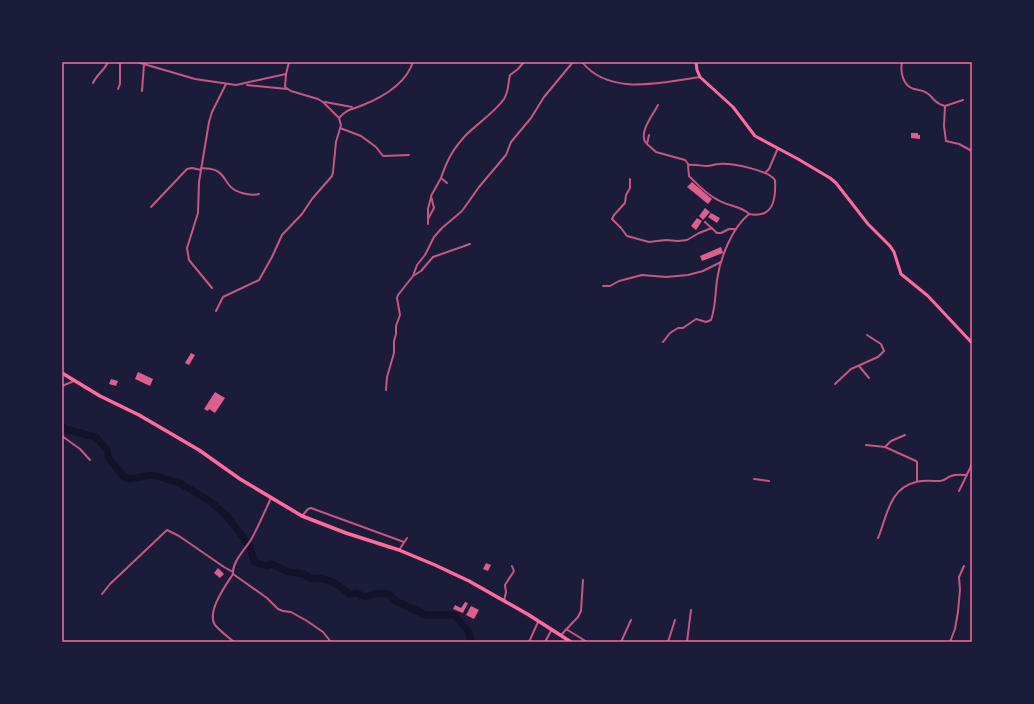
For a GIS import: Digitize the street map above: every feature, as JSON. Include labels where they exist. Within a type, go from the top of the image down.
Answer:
[{"type":"highway","points":[[62,373],[100,396],[140,415],[199,450],[240,479],[302,516],[346,533],[399,550],[435,565],[504,600],[571,642]]},
{"type":"main road","points":[[696,62],[700,77],[733,107],[755,136],[830,178],[836,183],[868,224],[890,246],[894,252],[902,274],[928,296],[972,343]]},
{"type":"street","points":[[93,83],[96,77],[104,70],[108,62]]},
{"type":"street","points":[[118,89],[120,84],[120,62]]},
{"type":"street","points":[[137,62],[195,79],[226,84],[244,84],[288,89],[318,99],[339,118],[341,125],[336,142],[334,172],[332,176],[312,199],[302,214],[282,234],[272,257],[259,280],[223,297],[216,311]]},
{"type":"street","points":[[288,89],[285,84],[289,62]]},
{"type":"street","points":[[339,118],[352,108],[385,94],[406,76],[413,62]]},
{"type":"street","points":[[428,224],[428,209],[431,196],[441,178],[450,154],[466,135],[486,118],[504,98],[508,88],[510,75],[524,62]]},
{"type":"street","points":[[386,390],[387,377],[394,353],[396,326],[400,315],[397,298],[413,276],[417,265],[425,255],[434,236],[462,211],[479,187],[506,154],[511,142],[531,118],[544,97],[573,62]]},
{"type":"street","points":[[582,62],[598,76],[617,82],[630,84],[653,84],[700,77]]},
{"type":"street","points":[[902,62],[901,69],[905,82],[909,87],[926,92],[939,105],[944,106],[963,100]]},
{"type":"street","points":[[142,91],[144,64]]},
{"type":"street","points":[[244,84],[286,74]]},
{"type":"street","points":[[212,288],[189,260],[187,248],[198,213],[199,182],[210,117],[226,84]]},
{"type":"street","points":[[323,102],[352,108]]},
{"type":"street","points":[[658,105],[644,134],[644,140],[656,152],[685,160],[689,165],[688,175],[717,200],[747,211],[749,214],[755,215],[765,213],[774,204],[776,193],[775,180],[765,173],[751,168],[725,164],[706,166],[689,165]]},
{"type":"street","points":[[944,106],[946,141],[959,144],[972,151]]},
{"type":"street","points":[[340,128],[360,136],[376,147],[383,156],[409,155]]},
{"type":"street","points":[[647,144],[649,135]]},
{"type":"street","points":[[765,173],[769,169],[778,148]]},
{"type":"street","points":[[151,207],[187,169],[192,168],[217,171],[226,180],[230,187],[239,192],[259,194]]},
{"type":"street","points":[[441,178],[447,183]]},
{"type":"street","points":[[630,179],[630,188],[626,195],[625,203],[612,219],[627,236],[649,242],[666,240],[678,241],[688,240],[699,232],[712,228]]},
{"type":"street","points":[[428,219],[434,208],[431,196]]},
{"type":"street","points":[[663,342],[670,332],[678,328],[683,328],[696,319],[706,322],[711,320],[714,310],[717,279],[727,244],[744,218],[749,214]]},
{"type":"street","points":[[705,222],[718,233],[729,229],[736,229]]},
{"type":"street","points":[[413,276],[437,254],[470,244]]},
{"type":"street","points":[[603,286],[610,286],[619,280],[642,275],[666,277],[692,274],[703,271],[722,262]]},
{"type":"street","points":[[835,384],[851,369],[878,356],[884,351],[881,344],[868,335]]},
{"type":"street","points":[[859,366],[869,378]]},
{"type":"street","points":[[62,386],[75,381]]},
{"type":"street","points":[[62,436],[80,449],[90,460]]},
{"type":"street","points":[[885,447],[891,441],[905,436]]},
{"type":"street","points":[[866,444],[885,447],[916,461],[917,481]]},
{"type":"street","points":[[959,491],[972,464]]},
{"type":"street","points":[[878,538],[891,501],[906,486],[917,481],[942,481],[949,476],[967,475]]},
{"type":"street","points":[[754,479],[769,481]]},
{"type":"street","points":[[234,642],[215,625],[212,618],[213,609],[272,498]]},
{"type":"street","points":[[302,516],[308,509],[311,508],[404,542]]},
{"type":"street","points":[[102,594],[110,584],[167,530],[179,536],[233,573],[267,598],[278,609],[291,612],[307,621],[323,632],[331,642]]},
{"type":"street","points":[[399,550],[407,538]]},
{"type":"street","points":[[504,600],[506,592],[505,585],[514,571],[512,566]]},
{"type":"street","points":[[950,642],[955,629],[958,612],[960,590],[959,577],[964,566]]},
{"type":"street","points":[[561,635],[578,617],[581,611],[583,580]]},
{"type":"street","points":[[687,642],[691,610]]},
{"type":"street","points":[[621,642],[631,620]]},
{"type":"street","points":[[668,642],[676,620]]},
{"type":"street","points":[[529,642],[539,621]]},
{"type":"street","points":[[545,642],[552,629]]},
{"type":"street","points":[[566,629],[587,642]]},
{"type":"building","points":[[911,133],[918,133],[918,135],[920,135],[920,139],[911,138]]},
{"type":"building","points":[[692,182],[712,199],[708,204],[687,187]]},
{"type":"building","points":[[705,208],[710,212],[703,220],[699,216]]},
{"type":"building","points":[[711,213],[720,218],[717,223],[708,217]]},
{"type":"building","points":[[697,218],[702,221],[696,230],[691,226]]},
{"type":"building","points":[[721,247],[723,253],[702,261],[700,256]]},
{"type":"building","points":[[191,353],[195,355],[189,365],[185,363]]},
{"type":"building","points":[[138,372],[153,379],[150,386],[135,379]]},
{"type":"building","points":[[111,379],[118,381],[116,386],[109,384]]},
{"type":"building","points":[[215,392],[225,398],[215,413],[209,409],[208,411],[204,409]]},
{"type":"building","points":[[486,563],[491,565],[488,571],[483,569]]},
{"type":"building","points":[[218,568],[224,574],[220,578],[214,573]]},
{"type":"building","points":[[465,602],[468,603],[463,613],[453,609],[455,605],[461,608]]},
{"type":"building","points":[[471,606],[479,610],[474,619],[466,615]]},
{"type":"waterway","points":[[62,426],[65,429],[96,437],[107,450],[108,457],[123,476],[129,479],[152,475],[180,483],[208,500],[226,515],[250,546],[254,562],[267,566],[271,564],[289,572],[304,574],[312,579],[320,578],[333,582],[350,594],[357,593],[362,596],[379,593],[389,594],[396,601],[426,615],[454,615],[468,631],[472,642]]},
{"type":"waterway","points":[[961,587],[961,594]]},
{"type":"waterway","points":[[951,642],[958,623],[960,601]]}]
